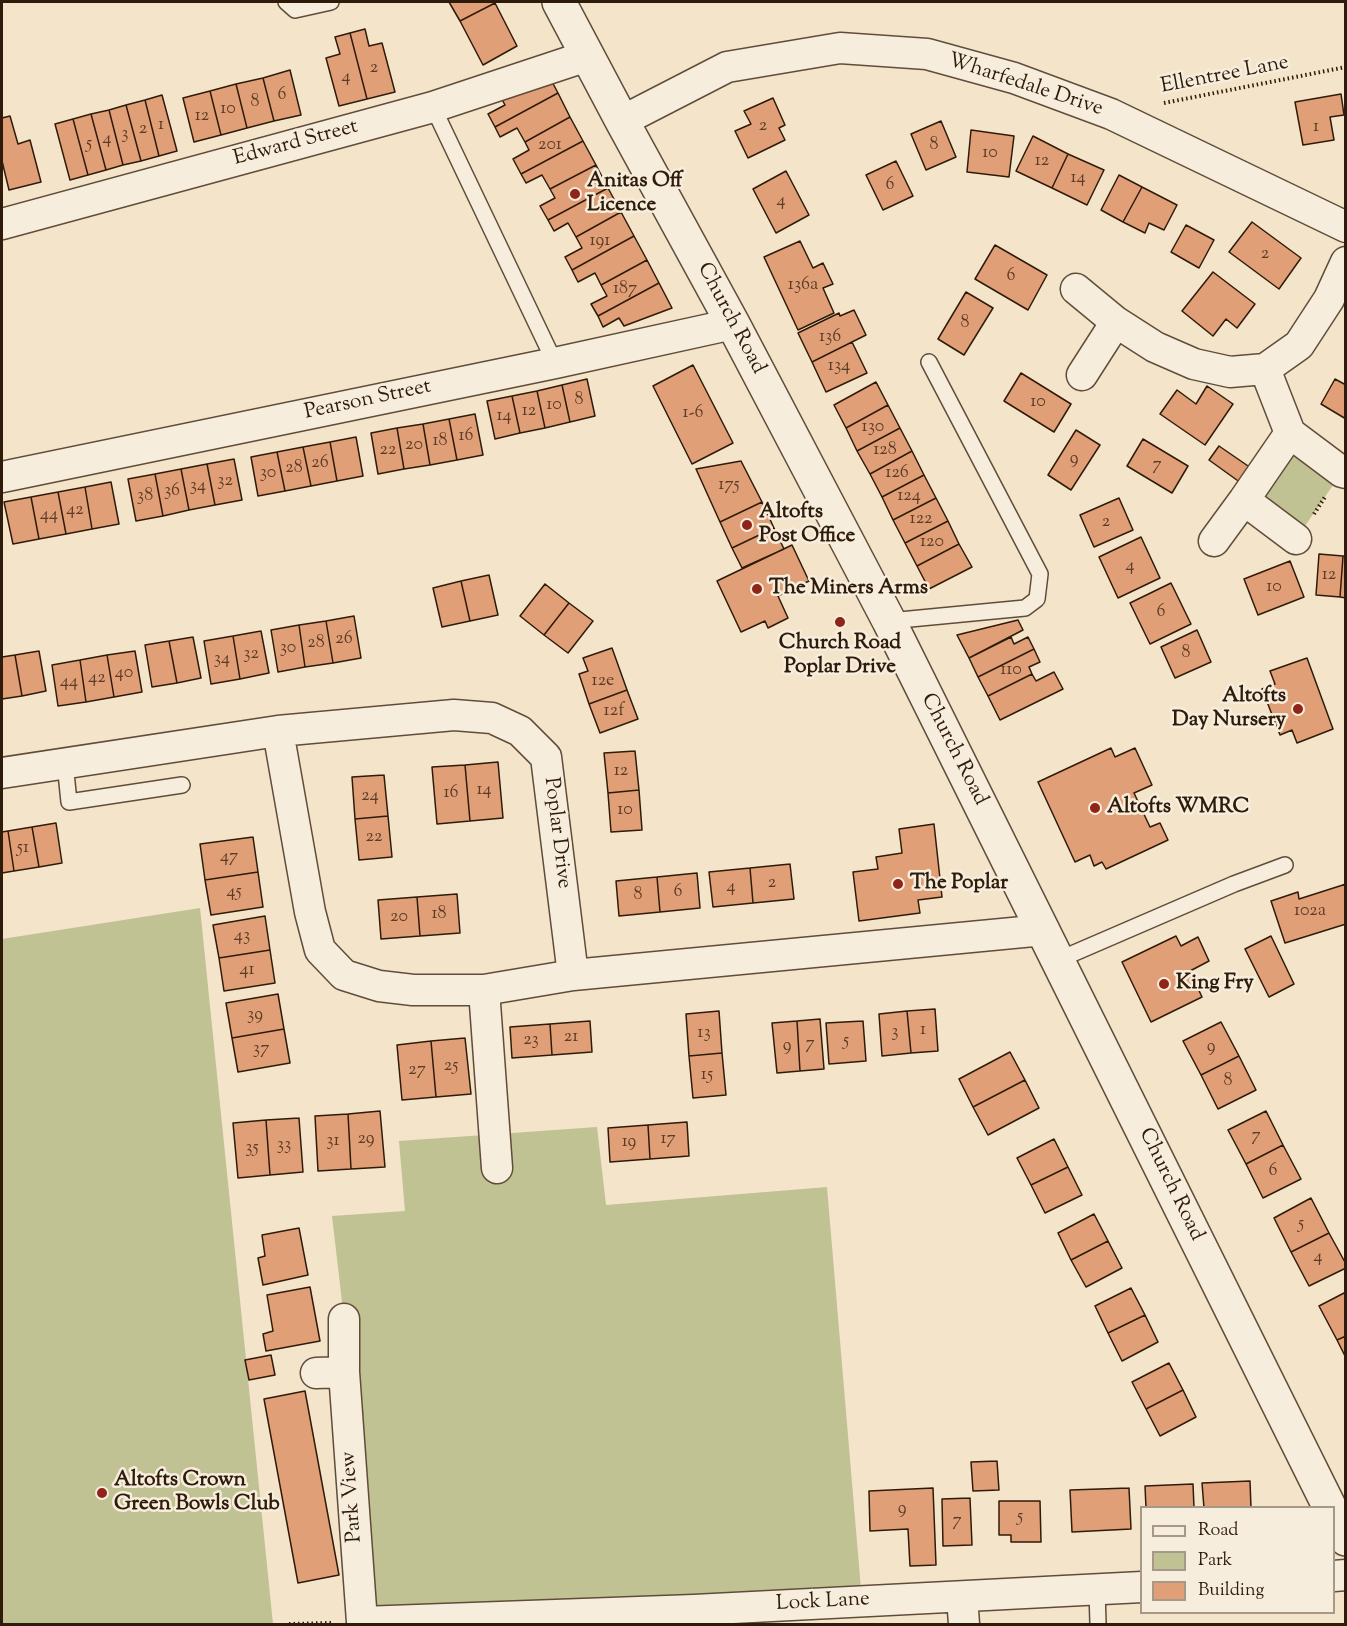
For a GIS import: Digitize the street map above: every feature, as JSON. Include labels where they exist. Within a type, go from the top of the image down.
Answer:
[{"type":"street","name":"Church Road","points":[[559,2],[733,324],[889,621],[1329,1506]]},
{"type":"street","name":"Wharfedale Drive","points":[[622,121],[727,67],[840,48],[927,54],[1014,78],[1111,114],[1346,227]]},
{"type":"street","name":"Edward Street","points":[[2,224],[433,107],[588,56]]},
{"type":"street","points":[[1076,290],[1116,322],[1155,347],[1194,364],[1230,372],[1264,369],[1299,345],[1329,299],[1346,262]]},
{"type":"street","points":[[1082,375],[1116,322]]},
{"type":"street","name":"Pearson Street","points":[[2,477],[733,324]]},
{"type":"street","points":[[1264,369],[1290,433],[1344,472]]},
{"type":"street","points":[[1214,541],[1290,433]]},
{"type":"street","points":[[1244,500],[1296,539]]},
{"type":"street","name":"Poplar Drive","points":[[2,773],[278,731],[454,715],[492,718],[520,731],[546,758],[573,975]]},
{"type":"street","points":[[278,731],[310,912],[320,950],[344,975],[379,986],[413,990],[484,990],[573,975],[1044,930]]},
{"type":"street","points":[[484,990],[497,1168]]},
{"type":"street","name":"Park View","points":[[344,1319],[330,1373],[362,1622]]},
{"type":"street","points":[[1335,1516],[1346,1539]]},
{"type":"street","name":"Lock Lane","points":[[362,1622],[963,1611],[1097,1589],[1140,1587]]},
{"type":"lane","points":[[286,2],[295,10],[331,2]]},
{"type":"lane","points":[[433,107],[555,363]]},
{"type":"lane","points":[[889,621],[1024,608],[1037,599],[1040,574],[929,362]]},
{"type":"lane","points":[[64,763],[69,802],[182,785]]},
{"type":"lane","points":[[1058,960],[1234,884],[1286,865]]},
{"type":"lane","points":[[1097,1589],[1098,1624]]},
{"type":"path","name":"Ellentree Lane","points":[[1111,114],[1346,67]]},
{"type":"path","points":[[1296,539],[1344,472]]},
{"type":"path","points":[[289,1624],[362,1622]]},
{"type":"green space","points":[[1290,433],[1342,472],[1296,539],[1244,500]]},
{"type":"green space","points":[[200,908],[273,1624],[2,1624],[2,939]]},
{"type":"green space","points":[[597,1127],[606,1205],[827,1187],[862,1601],[362,1622],[344,1319],[332,1216],[405,1211],[399,1141]]},
{"type":"building","points":[[449,2],[494,2],[495,3],[460,21]]},
{"type":"building","points":[[495,3],[517,46],[483,65],[460,21]]},
{"type":"building","points":[[365,29],[369,46],[382,43],[395,92],[367,99],[350,33]]},
{"type":"building","points":[[350,33],[367,99],[339,106],[326,58],[340,54],[335,37]]},
{"type":"building","points":[[290,70],[301,115],[274,121],[263,78]]},
{"type":"building","points":[[263,78],[274,121],[247,128],[236,84]]},
{"type":"building","points":[[550,78],[558,93],[495,127],[488,114],[505,105],[499,94]]},
{"type":"building","points":[[236,84],[247,128],[221,135],[210,91]]},
{"type":"building","points":[[210,91],[221,135],[194,142],[183,98]]},
{"type":"building","points":[[558,93],[570,117],[525,142],[517,128],[500,137],[495,127]]},
{"type":"building","points":[[1341,94],[1344,115],[1330,117],[1334,140],[1303,145],[1295,102]]},
{"type":"building","points":[[162,95],[177,151],[159,156],[145,100]]},
{"type":"building","points":[[773,98],[785,125],[779,128],[785,140],[748,158],[735,131],[751,124],[744,111]]},
{"type":"building","points":[[145,100],[159,156],[141,161],[126,105]]},
{"type":"building","points":[[126,105],[141,161],[123,165],[109,110]]},
{"type":"building","points":[[109,110],[123,165],[106,170],[91,114]]},
{"type":"building","points":[[91,114],[106,170],[88,175],[73,119]]},
{"type":"building","points":[[10,116],[18,144],[30,140],[41,182],[9,190],[2,161],[2,118]]},
{"type":"building","points":[[570,117],[583,141],[521,174],[513,159],[529,150],[525,142]]},
{"type":"building","points":[[73,119],[88,175],[70,180],[55,124]]},
{"type":"building","points":[[941,121],[956,157],[926,170],[911,134]]},
{"type":"building","points":[[971,130],[1014,136],[1009,177],[967,172]]},
{"type":"building","points":[[1033,136],[1068,154],[1052,188],[1016,171]]},
{"type":"building","points":[[583,141],[596,165],[550,189],[542,175],[526,183],[521,174]]},
{"type":"building","points":[[1068,154],[1104,170],[1087,205],[1052,188]]},
{"type":"building","points":[[896,161],[913,196],[883,210],[866,175]]},
{"type":"building","name":"Anitas Off Licence","points":[[596,165],[608,188],[548,220],[540,206],[555,198],[550,189]]},
{"type":"building","points":[[786,171],[809,215],[776,233],[753,189]]},
{"type":"building","points":[[1119,175],[1142,187],[1123,222],[1101,210]]},
{"type":"building","points":[[1142,187],[1177,205],[1164,230],[1149,223],[1145,233],[1123,222]]},
{"type":"building","points":[[608,188],[621,212],[576,237],[568,223],[554,231],[548,220]]},
{"type":"building","points":[[621,212],[634,236],[572,270],[565,257],[582,248],[576,237]]},
{"type":"building","points":[[1252,222],[1301,258],[1279,289],[1229,252]]},
{"type":"building","points":[[1186,225],[1214,240],[1199,268],[1171,252]]},
{"type":"building","points":[[634,236],[647,260],[601,285],[595,273],[578,282],[572,270]]},
{"type":"building","points":[[800,241],[813,268],[823,263],[833,284],[823,288],[834,313],[798,330],[764,257]]},
{"type":"building","points":[[995,245],[1047,275],[1028,310],[975,279]]},
{"type":"building","points":[[647,260],[659,283],[598,316],[591,304],[607,296],[601,285]]},
{"type":"building","points":[[1213,272],[1255,304],[1237,328],[1226,319],[1213,336],[1182,311]]},
{"type":"building","points":[[659,283],[672,308],[624,326],[619,318],[603,327],[598,316]]},
{"type":"building","points":[[966,292],[993,308],[964,355],[938,339]]},
{"type":"building","points":[[854,310],[866,335],[812,362],[798,333],[839,313],[840,316]]},
{"type":"building","points":[[852,342],[867,373],[826,392],[812,362]]},
{"type":"building","points":[[693,365],[733,443],[692,464],[653,386]]},
{"type":"building","points":[[1021,373],[1071,404],[1054,432],[1004,401]]},
{"type":"building","points":[[587,379],[595,416],[570,422],[562,385]]},
{"type":"building","points":[[1335,379],[1346,385],[1346,419],[1321,404]]},
{"type":"building","points":[[876,382],[888,405],[846,428],[834,405]]},
{"type":"building","points":[[562,385],[570,422],[545,428],[537,391]]},
{"type":"building","points":[[1207,386],[1233,404],[1205,445],[1160,414],[1177,390],[1196,404]]},
{"type":"building","points":[[537,391],[545,428],[520,433],[512,396]]},
{"type":"building","points":[[512,396],[520,433],[495,439],[487,401]]},
{"type":"building","points":[[888,405],[900,428],[857,451],[846,428]]},
{"type":"building","points":[[475,414],[483,455],[457,460],[449,419]]},
{"type":"building","points":[[449,419],[457,460],[430,465],[423,424]]},
{"type":"building","points":[[423,424],[430,465],[404,469],[397,428]]},
{"type":"building","points":[[397,428],[404,469],[378,474],[371,433]]},
{"type":"building","points":[[900,428],[912,451],[870,474],[857,451]]},
{"type":"building","points":[[1076,430],[1100,445],[1071,490],[1048,475]]},
{"type":"building","points":[[356,437],[363,476],[337,481],[330,442]]},
{"type":"building","points":[[1143,439],[1188,466],[1172,493],[1127,466]]},
{"type":"building","points":[[330,442],[337,481],[311,486],[303,447]]},
{"type":"building","points":[[1219,446],[1251,468],[1241,483],[1209,460]]},
{"type":"building","points":[[303,447],[311,486],[285,491],[277,452]]},
{"type":"building","points":[[912,451],[924,475],[882,497],[870,474]]},
{"type":"building","points":[[277,452],[285,491],[258,496],[251,457]]},
{"type":"building","points":[[234,459],[242,500],[215,505],[207,464]]},
{"type":"building","points":[[741,461],[762,502],[720,522],[696,469]]},
{"type":"building","points":[[207,464],[215,505],[189,510],[181,469]]},
{"type":"building","points":[[181,469],[189,510],[163,516],[155,474]]},
{"type":"building","points":[[155,474],[163,516],[136,521],[128,479]]},
{"type":"building","points":[[924,475],[936,498],[893,520],[882,497]]},
{"type":"building","points":[[111,482],[119,524],[92,529],[85,487]]},
{"type":"building","points":[[85,487],[92,529],[66,534],[58,492]]},
{"type":"building","points":[[58,492],[66,534],[39,539],[31,497]]},
{"type":"building","points":[[31,497],[39,539],[13,544],[4,502]]},
{"type":"building","points":[[936,498],[948,521],[905,543],[893,520]]},
{"type":"building","points":[[1119,498],[1133,530],[1094,547],[1080,515]]},
{"type":"building","name":"Altofts Post Office","points":[[762,502],[774,528],[732,548],[720,522]]},
{"type":"building","points":[[948,521],[959,544],[917,566],[905,543]]},
{"type":"building","points":[[774,528],[784,549],[742,568],[732,548]]},
{"type":"building","points":[[1141,537],[1160,578],[1118,598],[1099,557]]},
{"type":"building","points":[[959,544],[972,567],[929,589],[917,566]]},
{"type":"building","name":"The Miners Arms","points":[[792,545],[809,581],[778,596],[788,618],[768,628],[765,621],[741,632],[717,581]]},
{"type":"building","points":[[1319,554],[1343,556],[1340,597],[1316,595]]},
{"type":"building","points":[[1343,556],[1346,556],[1346,598],[1340,597]]},
{"type":"building","points":[[1290,561],[1304,597],[1258,615],[1244,579]]},
{"type":"building","points":[[489,575],[498,615],[470,621],[461,581]]},
{"type":"building","points":[[461,581],[470,621],[442,627],[433,588]]},
{"type":"building","points":[[1171,583],[1191,624],[1150,644],[1130,603]]},
{"type":"building","points":[[545,584],[569,603],[544,635],[520,616]]},
{"type":"building","points":[[569,603],[593,621],[568,653],[544,635]]},
{"type":"building","points":[[354,616],[361,658],[333,663],[326,621]]},
{"type":"building","points":[[1018,620],[1023,630],[969,658],[957,635]]},
{"type":"building","points":[[326,621],[333,663],[305,667],[299,625]]},
{"type":"building","points":[[299,625],[305,667],[278,672],[271,630]]},
{"type":"building","points":[[1197,630],[1211,662],[1175,678],[1161,647]]},
{"type":"building","points":[[261,631],[269,673],[240,679],[233,636]]},
{"type":"building","points":[[233,636],[240,679],[211,684],[204,641]]},
{"type":"building","points":[[193,637],[201,678],[177,683],[169,641]]},
{"type":"building","points":[[1011,637],[1014,644],[1028,637],[1034,649],[978,677],[969,658]]},
{"type":"building","points":[[169,641],[177,683],[152,687],[145,645]]},
{"type":"building","points":[[612,648],[627,690],[589,704],[579,674],[588,671],[583,658]]},
{"type":"building","points":[[1034,649],[1040,662],[1029,667],[1032,674],[988,696],[978,677]]},
{"type":"building","points":[[39,651],[46,691],[22,696],[15,655]]},
{"type":"building","points":[[135,651],[142,692],[114,697],[107,655]]},
{"type":"building","points":[[15,655],[22,696],[2,699],[2,657]]},
{"type":"building","points":[[107,655],[114,697],[86,702],[80,660]]},
{"type":"building","name":"Altofts Day Nursery","points":[[1307,658],[1333,729],[1297,743],[1292,730],[1280,735],[1262,689],[1275,684],[1270,671]]},
{"type":"building","points":[[80,660],[86,702],[58,706],[52,665]]},
{"type":"building","points":[[1054,672],[1063,689],[1000,720],[988,696],[1032,674],[1036,681]]},
{"type":"building","points":[[627,690],[638,719],[600,733],[589,704]]},
{"type":"building","name":"Altofts WMRC","points":[[1111,748],[1115,757],[1135,748],[1152,785],[1134,793],[1150,827],[1160,823],[1168,840],[1106,869],[1102,862],[1094,866],[1090,855],[1075,862],[1038,782]]},
{"type":"building","points":[[635,751],[639,790],[608,793],[604,753]]},
{"type":"building","points":[[498,762],[503,818],[470,821],[465,765]]},
{"type":"building","points":[[465,765],[470,821],[437,824],[432,767]]},
{"type":"building","points":[[384,775],[388,816],[355,819],[352,777]]},
{"type":"building","points":[[639,790],[642,830],[611,832],[608,793]]},
{"type":"building","points":[[388,816],[392,857],[359,860],[355,819]]},
{"type":"building","points":[[56,823],[62,863],[39,867],[32,827]]},
{"type":"building","name":"The Poplar","points":[[934,824],[942,897],[918,900],[920,913],[859,921],[853,872],[878,869],[876,857],[902,853],[899,829]]},
{"type":"building","points":[[32,827],[39,867],[14,871],[8,831]]},
{"type":"building","points":[[8,831],[14,871],[2,873],[2,832]]},
{"type":"building","points":[[253,837],[258,872],[205,880],[200,844]]},
{"type":"building","points":[[790,864],[794,899],[753,903],[750,868]]},
{"type":"building","points":[[750,868],[753,903],[713,907],[709,872]]},
{"type":"building","points":[[258,872],[263,907],[211,915],[205,880]]},
{"type":"building","points":[[697,873],[700,908],[660,912],[657,877]]},
{"type":"building","points":[[657,877],[660,912],[619,916],[616,881]]},
{"type":"building","points":[[1346,884],[1346,924],[1285,943],[1271,901],[1298,892],[1299,899]]},
{"type":"building","points":[[457,894],[460,933],[420,936],[417,897]]},
{"type":"building","points":[[417,897],[420,936],[381,939],[378,900]]},
{"type":"building","points":[[265,916],[270,950],[219,958],[213,925]]},
{"type":"building","name":"King Fry","points":[[1176,936],[1181,946],[1198,937],[1209,961],[1190,971],[1202,997],[1151,1022],[1122,962]]},
{"type":"building","points":[[1271,936],[1294,984],[1269,997],[1245,949]]},
{"type":"building","points":[[270,950],[275,983],[224,991],[219,958]]},
{"type":"building","points":[[278,994],[284,1029],[232,1038],[226,1003]]},
{"type":"building","points":[[935,1009],[938,1051],[911,1053],[907,1011]]},
{"type":"building","points":[[719,1011],[722,1053],[689,1056],[686,1014]]},
{"type":"building","points":[[907,1011],[911,1053],[882,1056],[879,1014]]},
{"type":"building","points":[[820,1019],[824,1069],[800,1071],[797,1021]]},
{"type":"building","points":[[590,1021],[592,1052],[552,1055],[550,1024]]},
{"type":"building","points":[[797,1021],[800,1071],[777,1073],[772,1023]]},
{"type":"building","points":[[863,1021],[866,1061],[829,1064],[826,1023]]},
{"type":"building","points":[[1221,1022],[1239,1056],[1201,1075],[1183,1041]]},
{"type":"building","points":[[550,1024],[552,1055],[512,1058],[510,1027]]},
{"type":"building","points":[[284,1029],[290,1063],[238,1072],[232,1038]]},
{"type":"building","points":[[465,1038],[471,1094],[436,1097],[431,1041]]},
{"type":"building","points":[[431,1041],[436,1097],[402,1100],[397,1045]]},
{"type":"building","points":[[1010,1052],[1025,1080],[973,1107],[959,1079]]},
{"type":"building","points":[[722,1053],[726,1095],[693,1098],[689,1056]]},
{"type":"building","points":[[1239,1056],[1256,1090],[1218,1109],[1201,1075]]},
{"type":"building","points":[[1025,1080],[1039,1108],[988,1135],[973,1107]]},
{"type":"building","points":[[380,1111],[385,1167],[351,1169],[348,1114]]},
{"type":"building","points":[[1266,1111],[1283,1145],[1246,1164],[1228,1130]]},
{"type":"building","points":[[348,1114],[351,1169],[318,1171],[315,1116]]},
{"type":"building","points":[[299,1118],[303,1172],[270,1175],[266,1120]]},
{"type":"building","points":[[266,1120],[270,1175],[238,1178],[233,1123]]},
{"type":"building","points":[[687,1122],[689,1156],[650,1159],[648,1125]]},
{"type":"building","points":[[648,1125],[650,1159],[610,1162],[608,1128]]},
{"type":"building","points":[[1054,1139],[1068,1167],[1031,1185],[1017,1158]]},
{"type":"building","points":[[1283,1145],[1301,1179],[1263,1198],[1246,1164]]},
{"type":"building","points":[[1068,1167],[1082,1195],[1045,1213],[1031,1185]]},
{"type":"building","points":[[1311,1198],[1329,1233],[1291,1252],[1274,1218]]},
{"type":"building","points":[[1094,1214],[1108,1241],[1071,1260],[1058,1233]]},
{"type":"building","points":[[299,1228],[308,1275],[263,1285],[258,1258],[265,1256],[262,1235]]},
{"type":"building","points":[[1329,1233],[1346,1268],[1309,1286],[1291,1252]]},
{"type":"building","points":[[1108,1241],[1122,1268],[1086,1287],[1071,1260]]},
{"type":"building","points":[[310,1287],[320,1341],[266,1351],[263,1334],[273,1331],[267,1295]]},
{"type":"building","points":[[1131,1288],[1145,1315],[1108,1333],[1095,1306]]},
{"type":"building","points":[[1346,1292],[1346,1336],[1337,1340],[1319,1306]]},
{"type":"building","points":[[1145,1315],[1158,1342],[1122,1361],[1108,1333]]},
{"type":"building","points":[[1346,1336],[1346,1358],[1337,1340]]},
{"type":"building","points":[[271,1355],[275,1375],[249,1380],[245,1360]]},
{"type":"building","points":[[1169,1363],[1183,1390],[1146,1409],[1132,1382]]},
{"type":"building","points":[[1183,1390],[1196,1417],[1160,1436],[1146,1409]]},
{"type":"building","points":[[305,1391],[339,1575],[298,1583],[264,1399]]},
{"type":"building","points":[[997,1461],[999,1490],[973,1491],[971,1462]]},
{"type":"building","points":[[1250,1481],[1251,1506],[1204,1506],[1202,1483]]},
{"type":"building","points":[[1193,1484],[1194,1506],[1146,1506],[1145,1486]]},
{"type":"building","points":[[933,1488],[936,1565],[910,1566],[908,1529],[870,1531],[869,1491]]},
{"type":"building","points":[[1129,1488],[1131,1529],[1072,1532],[1070,1490]]},
{"type":"building","points":[[970,1498],[972,1545],[943,1546],[942,1499]]},
{"type":"building","points":[[999,1501],[1040,1501],[1041,1542],[1011,1542],[1011,1535],[999,1535]]},
{"type":"place","name":"Anitas Off Licence","points":[[575,194]]},
{"type":"place","name":"Altofts Post Office","points":[[747,525]]},
{"type":"place","name":"The Miners Arms","points":[[757,589]]},
{"type":"place","name":"Church Road Poplar Drive","points":[[840,622]]},
{"type":"place","name":"Altofts Day Nursery","points":[[1298,709]]},
{"type":"place","name":"Altofts WMRC","points":[[1095,808]]},
{"type":"place","name":"The Poplar","points":[[898,884]]},
{"type":"place","name":"King Fry","points":[[1164,984]]},
{"type":"place","name":"Altofts Crown Green Bowls Club","points":[[102,1493]]}]
